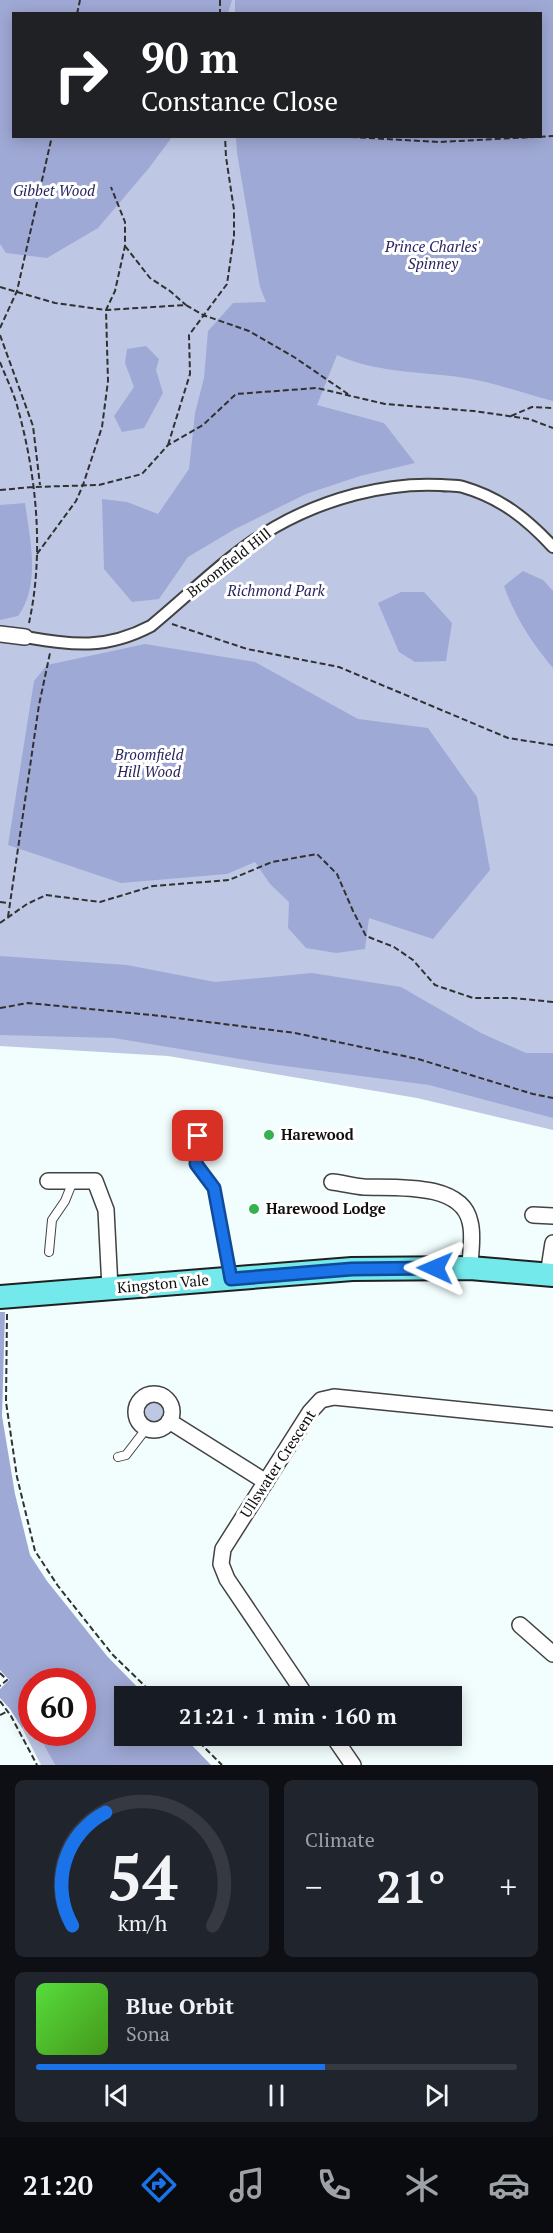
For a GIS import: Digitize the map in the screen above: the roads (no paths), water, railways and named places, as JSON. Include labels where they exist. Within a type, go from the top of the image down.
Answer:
[{"type":"main road","name":"Kingston Vale","points":[[4,1303],[103,1289],[362,1269],[470,1268],[551,1275]]},
{"type":"street","name":"Broomfield Hill","points":[[0,634],[90,645],[137,633],[159,619],[242,549],[276,526],[321,506],[375,489],[402,485],[462,487],[499,502],[529,521],[553,547]]},
{"type":"street","points":[[48,1181],[94,1181],[106,1210],[103,1289]]},
{"type":"street","points":[[332,1182],[361,1186],[404,1187],[448,1195],[466,1210],[471,1223],[470,1268]]},
{"type":"street","points":[[533,1215],[553,1216]]},
{"type":"street","points":[[551,1275],[553,1243]]},
{"type":"street","points":[[150,1394],[163,1396],[170,1404],[172,1415],[170,1421],[160,1429],[146,1429],[137,1420],[136,1408],[142,1398],[150,1394]]},
{"type":"street","name":"Ullswater Crescent","points":[[299,1686],[227,1579],[221,1564],[223,1549],[310,1412],[321,1400],[334,1397],[553,1419]]},
{"type":"street","points":[[170,1421],[266,1482]]},
{"type":"street","points":[[520,1625],[553,1654]]},
{"type":"street","points":[[340,1746],[353,1765]]},
{"type":"lane","points":[[198,1136],[196,1164],[214,1188],[231,1279]]},
{"type":"lane","points":[[49,1252],[52,1220],[65,1201],[73,1181]]},
{"type":"lane","points":[[118,1456],[126,1455],[146,1429]]},
{"type":"place","name":"Harewood","points":[[269,1135]]},
{"type":"place","name":"Harewood Lodge","points":[[254,1209]]},
{"type":"park label","name":"Gibbet Wood","points":[[54,191]]},
{"type":"park label","name":"Prince Charles' Spinney","points":[[433,256]]},
{"type":"park label","name":"Richmond Park","points":[[276,591]]},
{"type":"park label","name":"Broomfield Hill Wood","points":[[149,764]]}]
